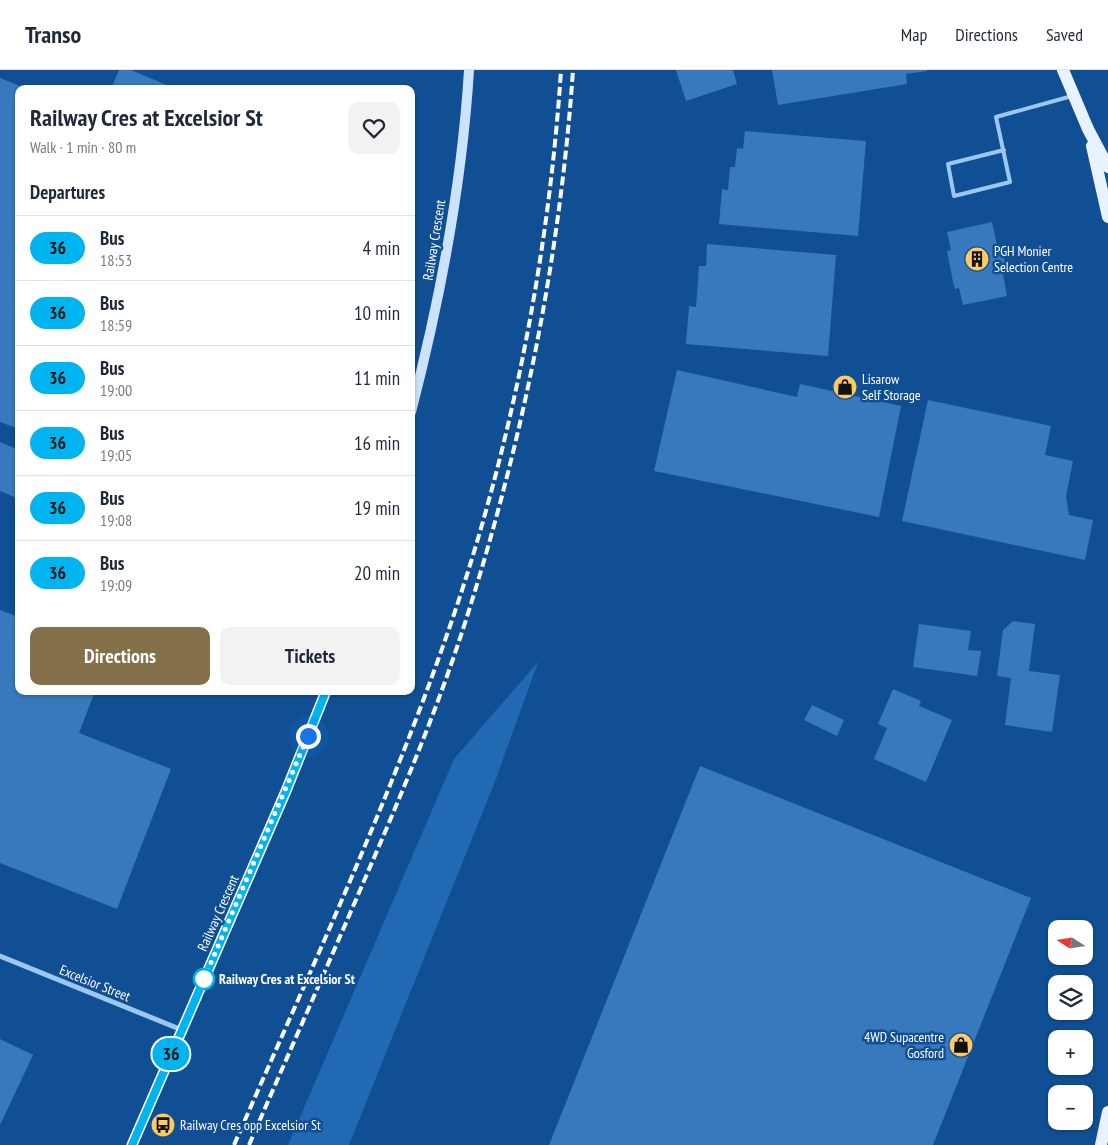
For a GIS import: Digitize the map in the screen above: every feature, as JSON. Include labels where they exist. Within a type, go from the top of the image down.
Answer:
[{"type":"main road","name":"Railway Crescent","points":[[415,396],[438,301],[451,229],[469,70]]},
{"type":"main road","points":[[1063,70],[1088,129],[1108,167]]},
{"type":"main road","points":[[1088,129],[1108,217]]},
{"type":"main road","name":"Railway Crescent","points":[[132,1145],[286,791],[324,695]]},
{"type":"main road","points":[[1101,1145],[1108,1112]]},
{"type":"street","name":"Excelsior Street","points":[[0,956],[182,1030]]},
{"type":"lane","points":[[1004,150],[948,164],[954,196],[1010,182],[1004,150],[996,117],[1074,96]]},
{"type":"shaded area","points":[[538,662],[496,779],[349,1145],[288,1145],[454,759]]},
{"type":"building","points":[[119,70],[131,70],[167,85],[113,85]]},
{"type":"building","points":[[676,70],[733,70],[737,84],[686,101]]},
{"type":"building","points":[[772,70],[927,71],[906,74],[907,84],[778,105]]},
{"type":"building","points":[[0,78],[17,85],[15,85],[15,428],[0,422]]},
{"type":"building","points":[[745,131],[866,141],[858,236],[719,224],[722,189],[728,190],[730,167],[735,167],[737,148],[743,149]]},
{"type":"building","name":"PGH Monier Selection Centre","points":[[992,222],[998,250],[1003,249],[1006,267],[1002,268],[1007,296],[963,305],[959,288],[955,289],[953,282],[947,251],[951,250],[947,232]]},
{"type":"building","points":[[707,244],[836,255],[828,356],[686,344],[689,306],[696,307],[699,266],[706,266]]},
{"type":"building","points":[[677,370],[797,397],[800,384],[901,406],[879,517],[654,471]]},
{"type":"building","points":[[928,400],[1051,426],[1045,455],[1073,461],[1066,496],[1069,515],[1093,520],[1085,560],[902,521]]},
{"type":"building","points":[[0,442],[15,448],[15,497],[0,491]]},
{"type":"building","points":[[0,610],[15,616],[15,695],[93,695],[79,733],[171,769],[117,909],[0,863]]},
{"type":"building","points":[[1013,621],[1035,624],[1029,671],[1060,675],[1052,732],[1005,725],[1011,678],[997,676],[1003,630]]},
{"type":"building","points":[[919,624],[971,631],[968,650],[981,651],[977,676],[913,667]]},
{"type":"building","points":[[893,689],[921,701],[919,706],[952,720],[926,782],[874,759],[887,728],[878,724]]},
{"type":"building","points":[[812,705],[844,720],[837,736],[804,720]]},
{"type":"building","points":[[700,766],[1031,898],[933,1145],[549,1145]]},
{"type":"building","points":[[0,1039],[33,1055],[0,1125]]},
{"type":"railway","points":[[234,1145],[375,823],[426,692],[472,559],[509,422],[537,281],[555,140],[561,70]]},
{"type":"railway","points":[[249,1145],[367,874],[418,751],[454,657],[485,558],[521,420],[548,281],[559,211],[573,70]]},
{"type":"bus line","name":"36","points":[[132,1145],[286,791],[324,695]]},
{"type":"place","name":"PGH Monier Selection Centre","points":[[977,259]]},
{"type":"place","name":"Lisarow Self Storage","points":[[845,387]]},
{"type":"place","name":"Railway Cres at Excelsior St","points":[[204,979]]},
{"type":"place","name":"4WD Supacentre Gosford","points":[[961,1045]]},
{"type":"place","name":"Railway Cres opp Excelsior St","points":[[163,1125]]},
{"type":"route","points":[[204,979],[308,736]]}]
